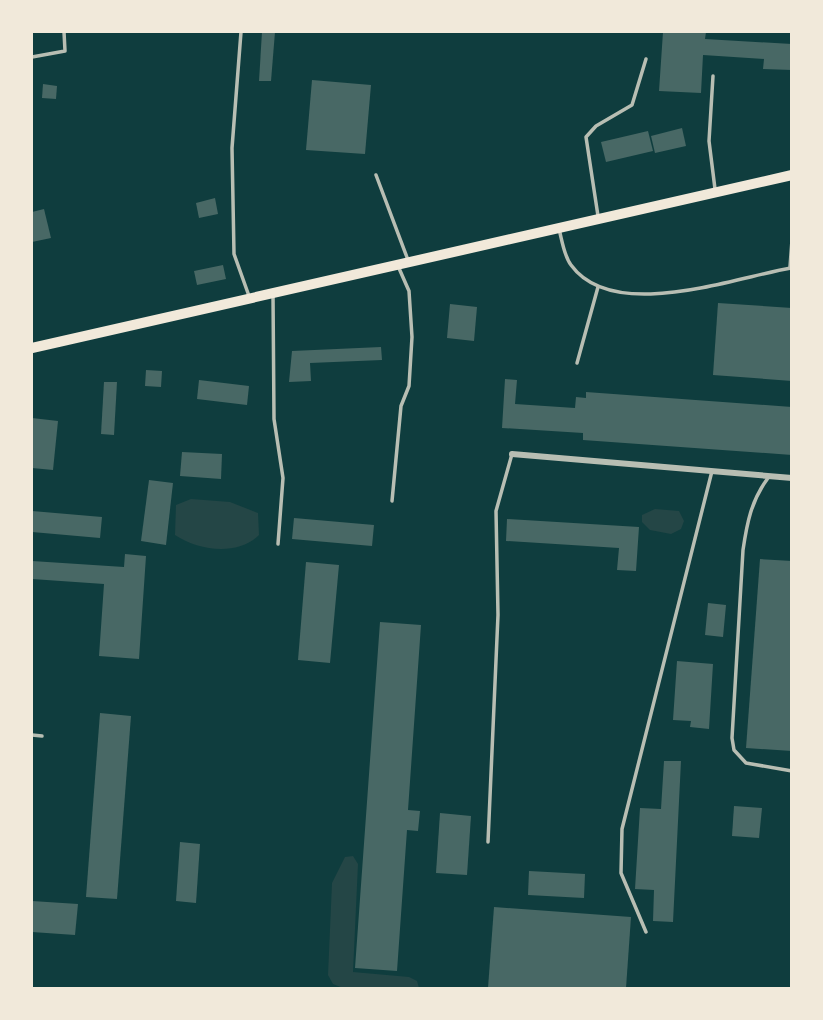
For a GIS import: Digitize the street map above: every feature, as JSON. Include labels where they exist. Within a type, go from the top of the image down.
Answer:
[{"type":"highway","points":[[32,348],[715,191],[792,176]]},
{"type":"street","points":[[512,454],[792,478]]},
{"type":"lane","points":[[32,57],[65,51],[64,32]]},
{"type":"lane","points":[[241,32],[232,148],[234,254],[250,298]]},
{"type":"lane","points":[[598,218],[586,137],[596,126],[632,105],[646,59]]},
{"type":"lane","points":[[713,76],[709,141],[715,191]]},
{"type":"lane","points":[[376,175],[403,263],[409,291],[412,337],[409,386],[401,406],[392,501]]},
{"type":"lane","points":[[559,227],[568,262],[583,279],[598,287],[652,295],[696,290],[791,268],[792,240]]},
{"type":"lane","points":[[577,363],[598,287]]},
{"type":"lane","points":[[273,293],[274,419],[283,478],[278,544]]},
{"type":"lane","points":[[488,842],[498,615],[496,511],[512,454]]},
{"type":"lane","points":[[646,933],[621,873],[622,829],[712,471]]},
{"type":"lane","points":[[769,476],[756,494],[743,550],[732,738],[734,750],[746,763],[792,771]]},
{"type":"lane","points":[[32,735],[42,736]]},
{"type":"shaded area","points":[[191,499],[230,502],[258,513],[259,535],[240,546],[218,549],[195,545],[175,535],[176,505]]},
{"type":"shaded area","points":[[655,509],[679,511],[684,521],[681,529],[671,534],[650,530],[642,522],[642,515]]},
{"type":"shaded area","points":[[353,856],[358,864],[353,972],[409,977],[417,981],[419,988],[343,988],[333,984],[328,975],[332,883],[345,857]]},
{"type":"building","points":[[262,32],[275,32],[271,81],[259,81]]},
{"type":"building","points":[[663,32],[706,32],[705,39],[792,44],[792,70],[763,69],[764,59],[703,55],[701,93],[659,91]]},
{"type":"building","points":[[312,80],[371,85],[365,154],[306,150]]},
{"type":"building","points":[[43,84],[57,86],[56,99],[42,98]]},
{"type":"building","points":[[682,128],[686,146],[655,153],[651,136]]},
{"type":"building","points":[[648,131],[653,151],[606,162],[601,142]]},
{"type":"building","points":[[215,198],[218,214],[199,218],[196,203]]},
{"type":"building","points":[[44,209],[51,238],[32,242],[32,212]]},
{"type":"building","points":[[223,265],[226,279],[197,285],[194,271]]},
{"type":"building","points":[[718,303],[792,308],[792,381],[713,375]]},
{"type":"building","points":[[450,304],[477,307],[474,341],[447,338]]},
{"type":"building","points":[[381,347],[382,360],[310,363],[311,381],[289,382],[292,351]]},
{"type":"building","points":[[146,370],[162,371],[161,387],[145,386]]},
{"type":"building","points":[[505,379],[517,380],[515,404],[575,408],[576,397],[586,398],[586,392],[792,407],[792,455],[583,440],[583,433],[502,428]]},
{"type":"building","points":[[199,380],[249,386],[247,405],[197,399]]},
{"type":"building","points":[[104,382],[117,382],[114,435],[101,434]]},
{"type":"building","points":[[32,418],[58,421],[53,470],[32,468]]},
{"type":"building","points":[[182,452],[222,454],[221,479],[180,476]]},
{"type":"building","points":[[149,480],[173,483],[166,545],[141,541]]},
{"type":"building","points":[[32,511],[102,517],[100,538],[32,532]]},
{"type":"building","points":[[294,518],[374,525],[372,546],[292,539]]},
{"type":"building","points":[[507,519],[639,527],[636,571],[617,570],[619,548],[506,541]]},
{"type":"building","points":[[125,554],[146,556],[139,659],[99,656],[104,584],[32,579],[32,561],[124,567]]},
{"type":"building","points":[[760,559],[792,561],[792,751],[746,748]]},
{"type":"building","points":[[306,562],[339,565],[330,663],[298,660]]},
{"type":"building","points":[[708,603],[726,605],[723,637],[705,635]]},
{"type":"building","points":[[380,622],[421,625],[408,810],[420,811],[418,831],[407,830],[397,971],[355,968]]},
{"type":"building","points":[[677,661],[713,664],[709,729],[690,727],[691,721],[673,720]]},
{"type":"building","points":[[100,713],[131,716],[117,899],[86,897]]},
{"type":"building","points":[[664,761],[681,761],[673,922],[653,921],[654,890],[635,889],[640,808],[661,809]]},
{"type":"building","points":[[734,806],[762,808],[759,838],[732,836]]},
{"type":"building","points":[[440,813],[471,816],[467,875],[436,873]]},
{"type":"building","points":[[180,842],[200,844],[196,903],[176,901]]},
{"type":"building","points":[[529,871],[585,874],[584,898],[528,895]]},
{"type":"building","points":[[32,901],[78,904],[75,935],[32,932]]},
{"type":"building","points":[[494,907],[631,917],[626,988],[488,988]]}]
